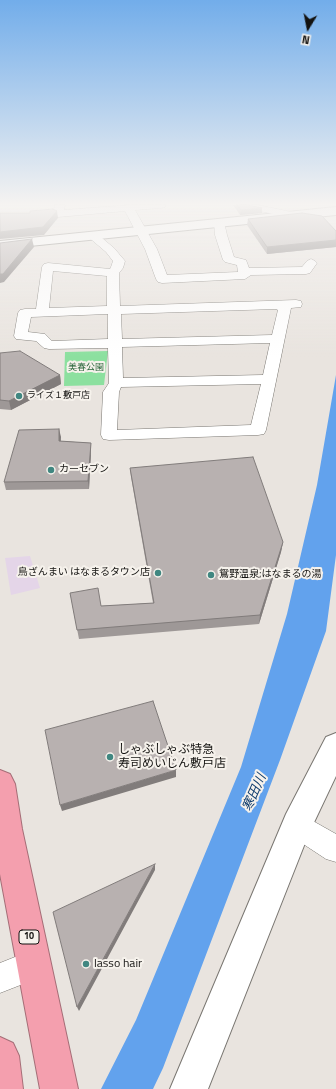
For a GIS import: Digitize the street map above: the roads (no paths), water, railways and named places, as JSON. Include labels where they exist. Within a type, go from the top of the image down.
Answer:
[{"type":"highway","name":"10","points":[[0,784],[4,826],[59,1089]]},
{"type":"highway","points":[[0,1056],[4,1089]]},
{"type":"street","points":[[116,256],[119,264],[113,273],[116,383],[111,392],[109,435],[258,430],[285,309],[279,305]]},
{"type":"street","points":[[154,256],[162,279],[245,275],[245,272],[306,270],[310,263]]},
{"type":"street","points":[[228,256],[229,260],[242,262],[245,272]]},
{"type":"street","points":[[42,313],[48,267],[113,273]]},
{"type":"street","points":[[278,339],[49,346],[40,337],[21,336],[26,313],[296,304]]},
{"type":"street","points":[[116,383],[269,379]]},
{"type":"street","points":[[189,1089],[297,825],[336,746]]},
{"type":"street","points":[[297,825],[336,849]]},
{"type":"street","points":[[0,978],[34,964]]},
{"type":"water","name":"寒田川","points":[[336,375],[336,555],[326,631],[280,760],[163,1068],[153,1089],[101,1089],[136,1020],[241,767],[287,614],[317,485]]},
{"type":"place","name":"ライズ１敷戸店","points":[[19,396]]},
{"type":"place","name":"カーセブン","points":[[51,470]]},
{"type":"place","name":"鳥ざんまい はなまるタウン店","points":[[158,573]]},
{"type":"place","name":"鴛野温泉;はなまるの湯","points":[[211,575]]},
{"type":"place","name":"しゃぶしゃぶ特急 寿司めいじん敷戸店","points":[[110,757]]},
{"type":"place","name":"lasso hair","points":[[86,964]]},
{"type":"park label","name":"美春公園","points":[[86,368]]}]
